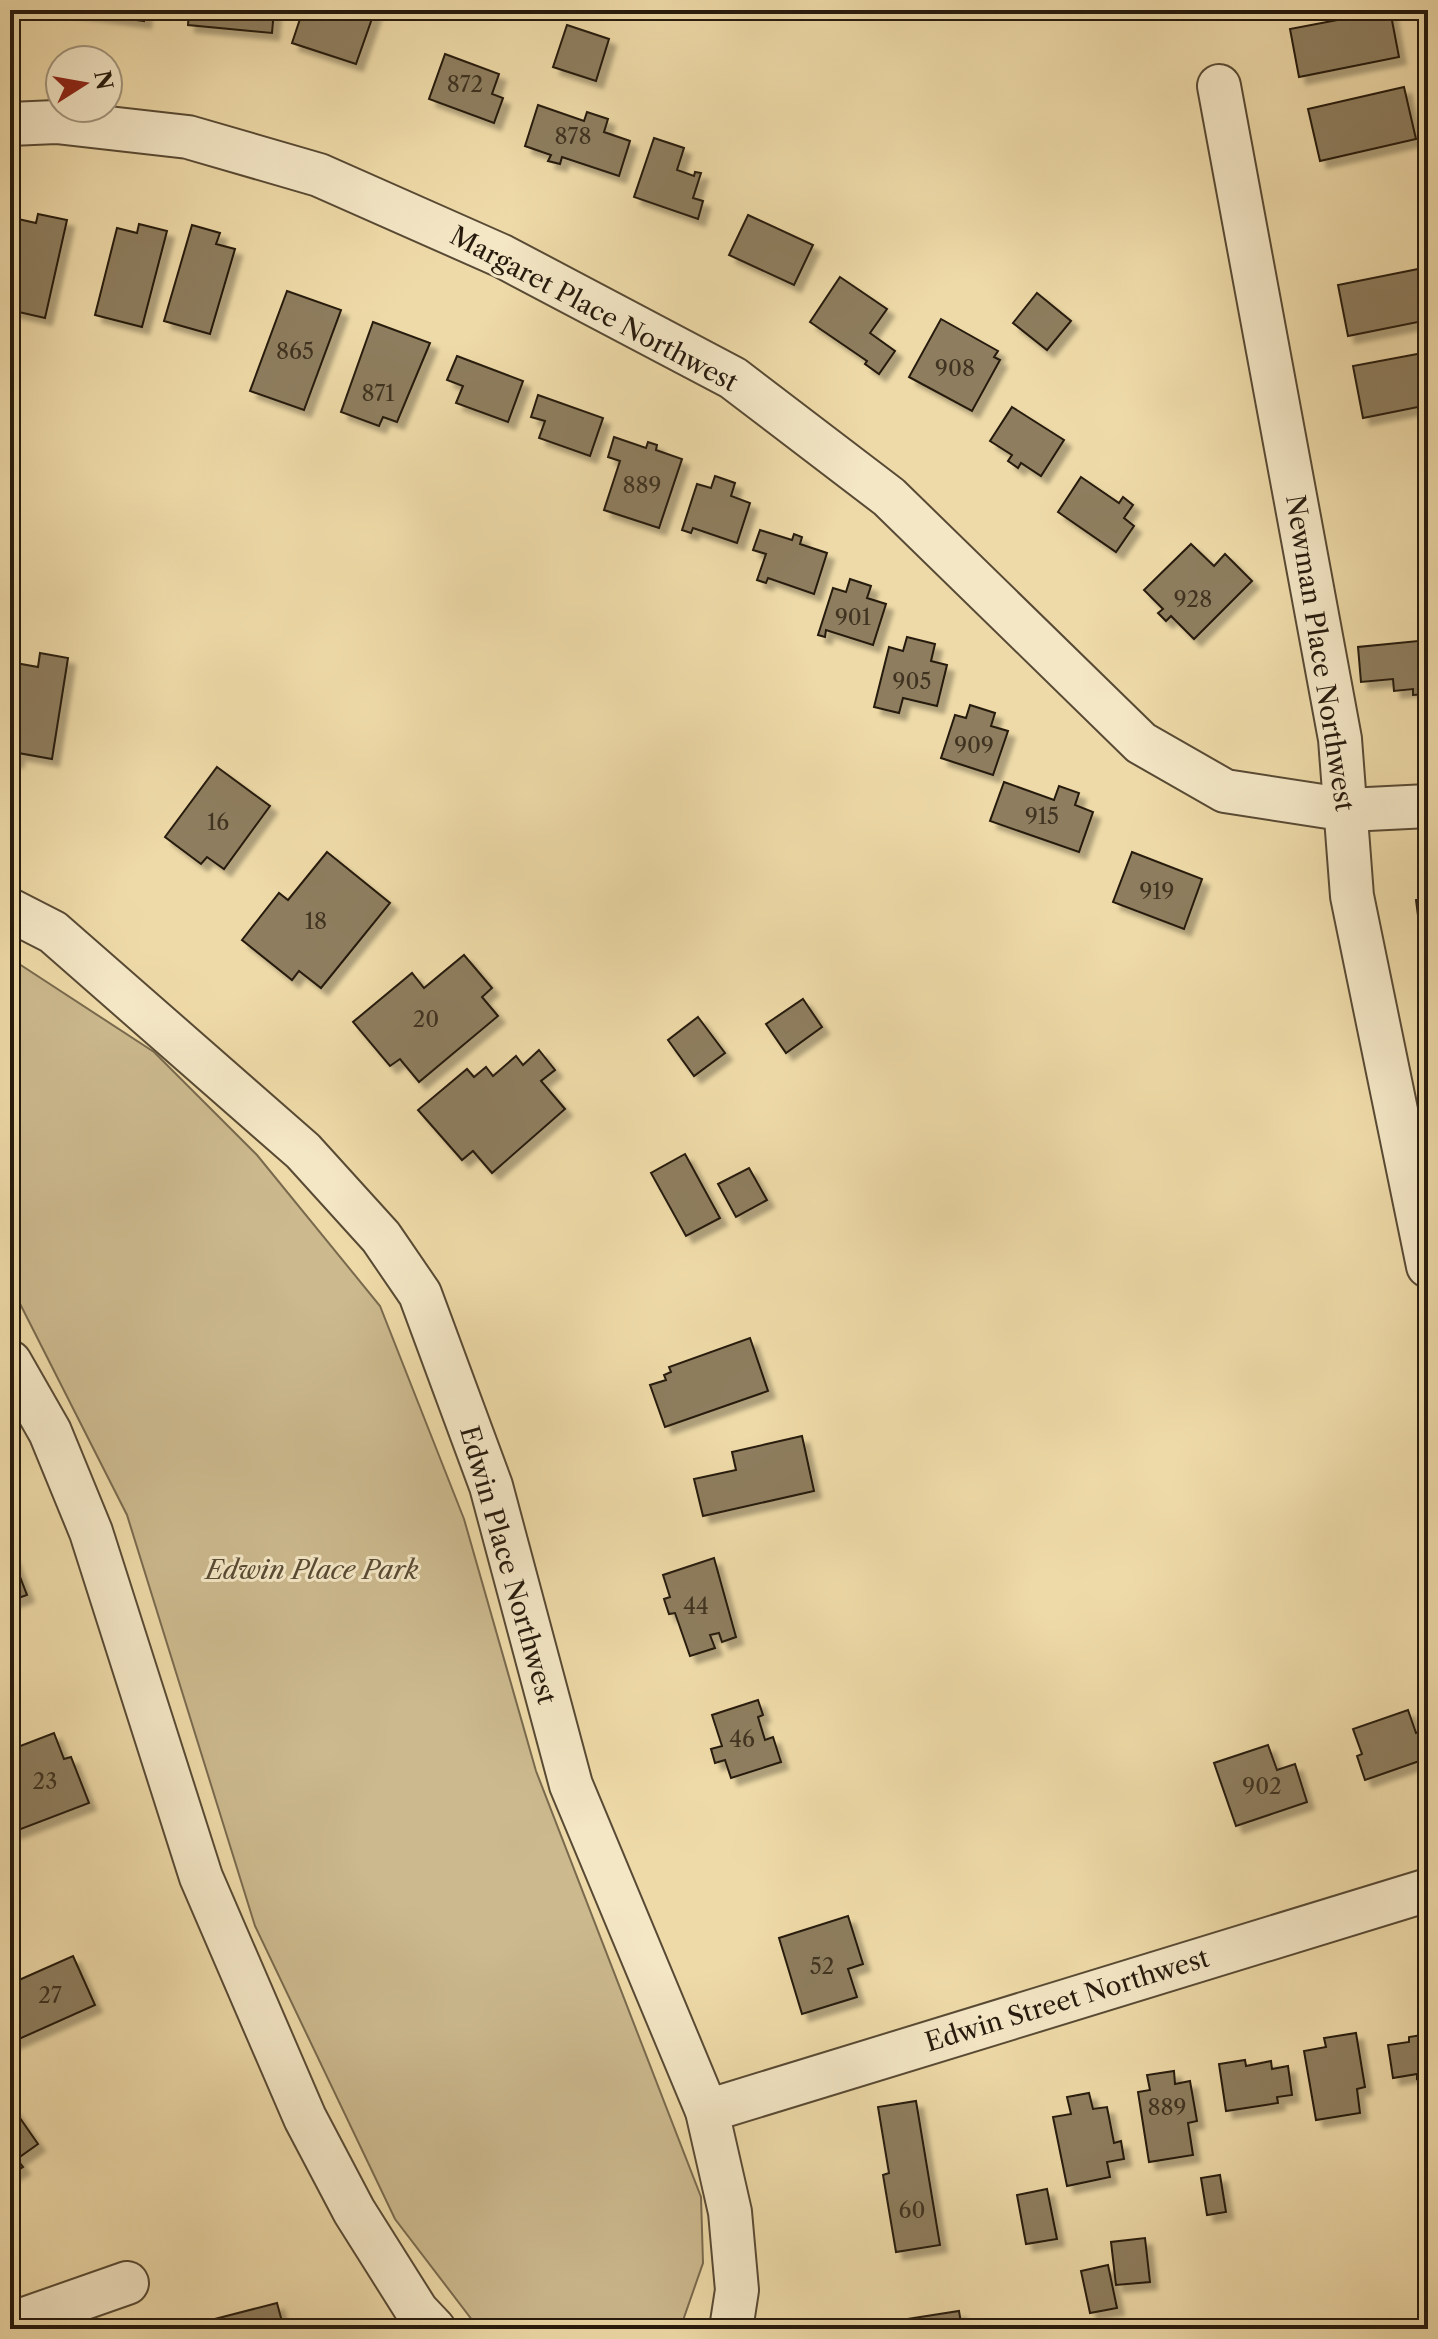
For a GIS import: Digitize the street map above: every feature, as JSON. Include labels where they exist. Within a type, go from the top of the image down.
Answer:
[{"type":"street","name":"Newman Place Northwest","points":[[1219,86],[1340,739],[1348,810],[1352,896],[1428,1266]]},
{"type":"street","name":"Margaret Place Northwest","points":[[10,124],[56,122],[188,137],[319,175],[502,256],[733,378],[889,497],[1141,743],[1225,791],[1348,810],[1428,806]]},
{"type":"street","name":"Edwin Place Northwest","points":[[10,910],[53,932],[303,1151],[381,1237],[420,1294],[491,1486],[571,1785],[707,2111],[730,2212],[737,2290],[731,2329]]},
{"type":"street","points":[[10,1362],[50,1432],[91,1532],[201,1877],[305,2118],[354,2211],[417,2311],[434,2329]]},
{"type":"street","name":"Edwin Street Northwest","points":[[707,2111],[1428,1890]]},
{"type":"street","points":[[10,2324],[127,2283]]},
{"type":"green space","name":"Edwin Place Park","points":[[10,958],[154,1052],[257,1155],[380,1306],[464,1519],[536,1771],[701,2197],[703,2263],[680,2329],[479,2329],[395,2219],[255,1926],[127,1515],[10,1284]]},
{"type":"building","points":[[66,10],[145,10],[144,21]]},
{"type":"building","points":[[189,10],[274,10],[272,33],[188,25]]},
{"type":"building","points":[[303,10],[375,10],[356,64],[292,43]]},
{"type":"building","points":[[1390,10],[1399,57],[1299,77],[1290,29]]},
{"type":"building","points":[[567,25],[609,39],[596,81],[553,67]]},
{"type":"building","points":[[445,54],[499,74],[492,94],[503,98],[494,123],[429,99]]},
{"type":"building","points":[[1404,87],[1416,139],[1320,161],[1308,109]]},
{"type":"building","points":[[538,105],[584,121],[587,112],[608,119],[604,132],[630,141],[619,176],[562,157],[560,164],[548,161],[551,155],[525,146]]},
{"type":"building","points":[[654,138],[684,148],[677,170],[694,176],[695,172],[701,173],[693,198],[703,201],[698,219],[634,197]]},
{"type":"building","points":[[38,214],[67,220],[45,318],[10,310],[10,253],[18,219],[36,223]]},
{"type":"building","points":[[748,215],[813,245],[794,285],[729,255]]},
{"type":"building","points":[[139,224],[167,231],[142,327],[95,315],[117,228],[137,233]]},
{"type":"building","points":[[192,225],[220,233],[216,244],[235,249],[210,334],[164,321]]},
{"type":"building","points":[[1428,267],[1428,320],[1348,336],[1338,285]]},
{"type":"building","points":[[840,277],[887,309],[870,333],[895,351],[879,374],[865,364],[867,361],[810,322]]},
{"type":"building","points":[[287,291],[341,310],[304,410],[250,391]]},
{"type":"building","points":[[1037,293],[1071,321],[1047,350],[1013,323]]},
{"type":"building","points":[[941,319],[998,351],[994,357],[1000,360],[972,411],[909,377]]},
{"type":"building","points":[[373,322],[430,343],[397,422],[383,417],[379,426],[341,412]]},
{"type":"building","points":[[1428,352],[1428,405],[1363,418],[1353,366]]},
{"type":"building","points":[[457,356],[523,381],[508,422],[456,403],[463,386],[447,380]]},
{"type":"building","points":[[538,395],[603,418],[590,456],[539,438],[545,421],[531,417]]},
{"type":"building","points":[[1012,407],[1064,440],[1041,476],[1021,463],[1018,468],[1008,461],[1012,455],[990,441]]},
{"type":"building","points":[[614,437],[646,448],[648,442],[657,445],[656,450],[682,459],[659,528],[604,510],[620,461],[608,457]]},
{"type":"building","points":[[715,476],[735,483],[731,496],[750,503],[737,543],[693,528],[691,533],[682,530],[697,484],[711,488]]},
{"type":"building","points":[[1081,477],[1119,503],[1123,497],[1133,505],[1124,518],[1134,526],[1116,552],[1058,512]]},
{"type":"building","points":[[760,530],[792,540],[794,534],[802,537],[800,544],[827,553],[814,594],[768,578],[766,583],[757,580],[766,554],[753,550]]},
{"type":"building","points":[[1191,544],[1214,566],[1225,554],[1252,581],[1194,639],[1171,616],[1166,621],[1158,613],[1163,609],[1144,590]]},
{"type":"building","points":[[850,579],[871,586],[867,598],[886,604],[873,645],[826,630],[825,637],[818,635],[833,588],[846,592]]},
{"type":"building","points":[[907,637],[935,644],[931,661],[947,665],[937,706],[903,698],[899,713],[874,707],[889,647],[903,651]]},
{"type":"building","points":[[1428,640],[1428,694],[1413,695],[1413,689],[1394,691],[1393,679],[1361,682],[1358,647]]},
{"type":"building","points":[[40,653],[68,658],[52,759],[18,753],[16,761],[10,759],[10,662],[38,667]]},
{"type":"building","points":[[970,705],[995,713],[991,726],[1008,731],[993,775],[941,758],[955,715],[966,718]]},
{"type":"building","points":[[217,767],[270,806],[224,869],[207,857],[201,864],[165,837]]},
{"type":"building","points":[[1004,782],[1054,800],[1059,786],[1079,793],[1075,805],[1093,812],[1079,852],[990,821]]},
{"type":"building","points":[[327,852],[390,903],[321,988],[299,971],[292,980],[242,940],[279,893],[288,900]]},
{"type":"building","points":[[1132,852],[1202,879],[1184,929],[1113,902]]},
{"type":"building","points":[[1428,898],[1428,976],[1426,977],[1416,900]]},
{"type":"building","points":[[464,955],[492,988],[482,997],[498,1016],[419,1082],[400,1059],[390,1066],[353,1022],[412,973],[424,988]]},
{"type":"building","points":[[803,999],[822,1027],[786,1053],[766,1024]]},
{"type":"building","points":[[698,1017],[725,1053],[694,1076],[668,1040]]},
{"type":"building","points":[[539,1050],[555,1070],[541,1081],[565,1109],[492,1173],[473,1151],[462,1160],[418,1110],[467,1069],[474,1077],[486,1067],[493,1076],[516,1056],[523,1065]]},
{"type":"building","points":[[685,1154],[720,1218],[686,1236],[651,1173]]},
{"type":"building","points":[[749,1168],[767,1200],[736,1217],[718,1184]]},
{"type":"building","points":[[750,1338],[768,1391],[665,1427],[650,1385],[666,1380],[664,1375],[671,1372],[669,1367]]},
{"type":"building","points":[[802,1436],[814,1491],[703,1516],[694,1479],[736,1470],[732,1452]]},
{"type":"building","points":[[10,1557],[27,1595],[10,1601]]},
{"type":"building","points":[[714,1558],[736,1637],[722,1642],[719,1633],[710,1635],[715,1648],[690,1656],[675,1613],[669,1614],[664,1599],[670,1597],[663,1575]]},
{"type":"building","points":[[758,1700],[763,1715],[758,1717],[765,1740],[773,1737],[781,1762],[731,1778],[725,1760],[715,1763],[711,1749],[722,1746],[712,1715]]},
{"type":"building","points":[[1408,1710],[1416,1733],[1428,1728],[1428,1758],[1365,1780],[1357,1756],[1362,1754],[1353,1729]]},
{"type":"building","points":[[54,1733],[64,1759],[71,1757],[89,1803],[13,1832],[10,1824],[10,1750]]},
{"type":"building","points":[[1268,1745],[1277,1770],[1295,1764],[1307,1802],[1236,1826],[1214,1763]]},
{"type":"building","points":[[848,1916],[863,1964],[848,1969],[857,1997],[802,2014],[779,1938]]},
{"type":"building","points":[[73,1956],[95,2005],[10,2043],[10,1984]]},
{"type":"building","points":[[1356,2033],[1365,2087],[1357,2089],[1360,2113],[1316,2120],[1304,2051],[1326,2047],[1324,2038]]},
{"type":"building","points":[[1428,2034],[1428,2077],[1417,2079],[1417,2074],[1393,2078],[1388,2045],[1409,2042],[1409,2037]]},
{"type":"building","points":[[1245,2060],[1246,2066],[1271,2061],[1272,2069],[1288,2066],[1292,2095],[1277,2097],[1278,2103],[1226,2111],[1219,2064]]},
{"type":"building","points":[[1174,2071],[1175,2084],[1190,2081],[1197,2121],[1188,2123],[1193,2155],[1149,2162],[1138,2092],[1150,2090],[1147,2075]]},
{"type":"building","points":[[1089,2093],[1093,2109],[1107,2107],[1114,2143],[1121,2141],[1124,2159],[1107,2162],[1110,2177],[1067,2186],[1053,2117],[1071,2114],[1067,2097]]},
{"type":"building","points":[[916,2101],[940,2245],[896,2252],[883,2175],[889,2173],[878,2107]]},
{"type":"building","points":[[13,2108],[38,2144],[17,2159],[23,2167],[10,2175],[10,2110]]},
{"type":"building","points":[[1220,2175],[1226,2212],[1207,2215],[1201,2178]]},
{"type":"building","points":[[1047,2189],[1057,2239],[1026,2244],[1017,2195]]},
{"type":"building","points":[[1145,2238],[1150,2282],[1116,2285],[1111,2242]]},
{"type":"building","points":[[1108,2265],[1117,2308],[1090,2313],[1081,2271]]},
{"type":"building","points":[[277,2303],[284,2329],[209,2329],[207,2321]]},
{"type":"building","points":[[959,2311],[962,2329],[909,2329],[907,2319]]}]
